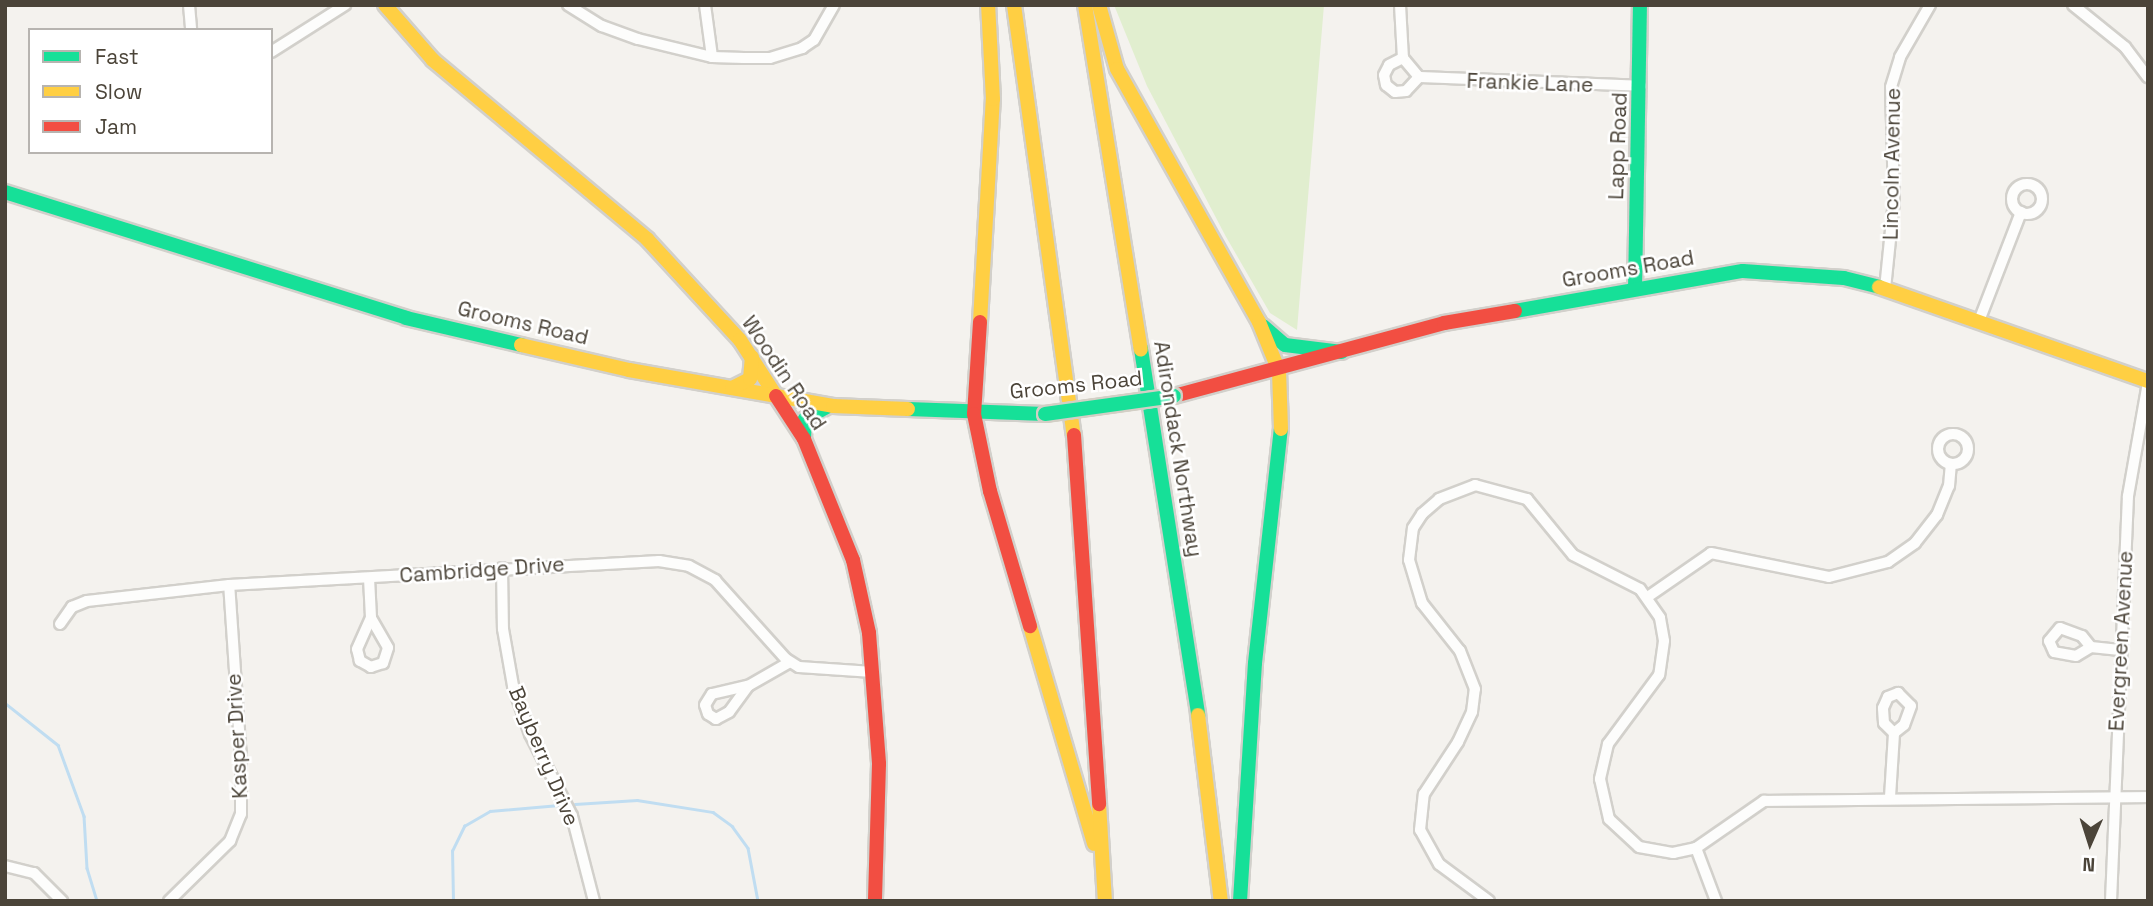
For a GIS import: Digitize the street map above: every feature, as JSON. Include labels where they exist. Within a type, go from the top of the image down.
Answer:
[{"type":"main road","name":"Woodin Road","points":[[385,5],[433,60],[540,145],[647,239],[718,314],[752,357],[781,398],[804,439],[853,560],[873,672],[879,764],[875,901]]},
{"type":"main road","points":[[988,5],[993,99],[974,414],[990,491],[1104,885]]},
{"type":"main road","points":[[1014,5],[1074,428],[1105,901]]},
{"type":"main road","name":"Adirondack Northway","points":[[1085,5],[1192,663],[1221,901]]},
{"type":"main road","points":[[1099,5],[1121,78],[1259,322],[1279,371],[1281,432],[1253,677],[1240,901]]},
{"type":"main road","name":"Lapp Road","points":[[1635,289],[1641,86],[1640,5]]},
{"type":"main road","name":"Grooms Road","points":[[5,192],[406,318],[730,389],[834,406],[974,414],[1045,414],[1174,396],[1279,371],[1444,323],[1635,289],[1772,270],[1844,278],[1885,289],[2148,382]]},
{"type":"main road","points":[[1259,322],[1286,345],[1342,352]]},
{"type":"main road","points":[[730,389],[750,379],[752,357]]},
{"type":"main road","points":[[804,439],[803,423],[808,414],[834,406]]},
{"type":"street","points":[[189,5],[191,28]]},
{"type":"street","points":[[273,51],[345,5]]},
{"type":"street","points":[[568,5],[602,26],[638,39],[712,57],[770,58],[792,52],[814,40],[834,5]]},
{"type":"street","points":[[705,5],[712,57]]},
{"type":"street","points":[[1400,5],[1403,58],[1419,77],[1401,93],[1387,85],[1386,69],[1403,58]]},
{"type":"street","name":"Lincoln Avenue","points":[[1885,289],[1894,200],[1891,87],[1900,57],[1930,5]]},
{"type":"street","points":[[2073,5],[2125,47],[2148,77]]},
{"type":"street","name":"Frankie Lane","points":[[1419,77],[1641,86]]},
{"type":"street","points":[[1979,321],[2021,212]]},
{"type":"street","name":"Evergreen Avenue","points":[[2111,901],[2128,495],[2148,382]]},
{"type":"street","points":[[1649,596],[1711,552],[1829,577],[1888,562],[1916,543],[1937,515],[1949,486],[1951,465]]},
{"type":"street","points":[[1489,901],[1439,864],[1420,830],[1424,794],[1458,742],[1472,712],[1475,689],[1465,660],[1422,603],[1411,578],[1415,522],[1430,506],[1458,489],[1475,485],[1519,495],[1584,564],[1649,596],[1663,629],[1662,661],[1654,686],[1608,744],[1600,792],[1609,819],[1639,847],[1673,853],[1696,848],[1764,801],[1890,797],[2148,797]]},
{"type":"street","name":"Cambridge Drive","points":[[60,624],[72,607],[87,601],[229,585],[659,561],[689,566],[715,580],[790,662]]},
{"type":"street","name":"Bayberry Drive","points":[[502,568],[503,629],[513,686],[530,734],[572,816],[594,901]]},
{"type":"street","points":[[369,578],[371,618]]},
{"type":"street","name":"Kasper Drive","points":[[169,901],[230,841],[241,814],[241,759],[229,585]]},
{"type":"street","points":[[2091,647],[2120,650]]},
{"type":"street","points":[[748,686],[790,662],[812,670],[873,672]]},
{"type":"street","points":[[1890,797],[1894,733]]},
{"type":"street","points":[[1696,848],[1716,901]]},
{"type":"street","points":[[5,866],[34,873],[62,901]]},
{"type":"green space","points":[[1114,5],[1324,5],[1297,330],[1270,313],[1225,235],[1147,86]]},
{"type":"waterway","points":[[5,703],[58,745],[84,816],[87,868],[97,901]]},
{"type":"waterway","points":[[575,804],[637,800],[713,812],[732,826],[748,848],[758,901]]},
{"type":"waterway","points":[[453,901],[452,851],[464,826],[490,811],[559,805]]},
{"type":"traffic: fast","points":[[1635,289],[1640,5]]},
{"type":"traffic: fast","points":[[5,192],[406,318],[521,345]]},
{"type":"traffic: fast","points":[[1515,311],[1743,271],[1844,278],[1879,287]]},
{"type":"traffic: fast","points":[[1263,326],[1285,345],[1342,352]]},
{"type":"traffic: fast","points":[[1141,349],[1198,715]]},
{"type":"traffic: fast","points":[[1045,414],[1174,396]]},
{"type":"traffic: fast","points":[[804,438],[805,419],[827,407]]},
{"type":"traffic: fast","points":[[908,409],[1045,414]]},
{"type":"traffic: fast","points":[[1240,901],[1255,663],[1281,429]]},
{"type":"traffic: slow","points":[[385,5],[433,60],[647,239],[740,340],[776,396]]},
{"type":"traffic: slow","points":[[980,322],[993,99],[988,5]]},
{"type":"traffic: slow","points":[[1014,5],[1074,435]]},
{"type":"traffic: slow","points":[[1085,5],[1141,349]]},
{"type":"traffic: slow","points":[[1099,5],[1117,69],[1259,322],[1279,371],[1281,429]]},
{"type":"traffic: slow","points":[[1879,287],[2148,381]]},
{"type":"traffic: slow","points":[[521,345],[629,370],[833,406],[908,409]]},
{"type":"traffic: slow","points":[[732,388],[750,379],[752,357]]},
{"type":"traffic: slow","points":[[1030,626],[1094,844]]},
{"type":"traffic: slow","points":[[1198,715],[1221,901]]},
{"type":"traffic: slow","points":[[1099,804],[1105,901]]},
{"type":"traffic: jam","points":[[1174,396],[1444,323],[1515,311]]},
{"type":"traffic: jam","points":[[980,322],[974,414],[990,491],[1030,626]]},
{"type":"traffic: jam","points":[[776,396],[804,439],[853,560],[869,633],[879,764],[875,901]]},
{"type":"traffic: jam","points":[[1074,435],[1099,804]]}]
